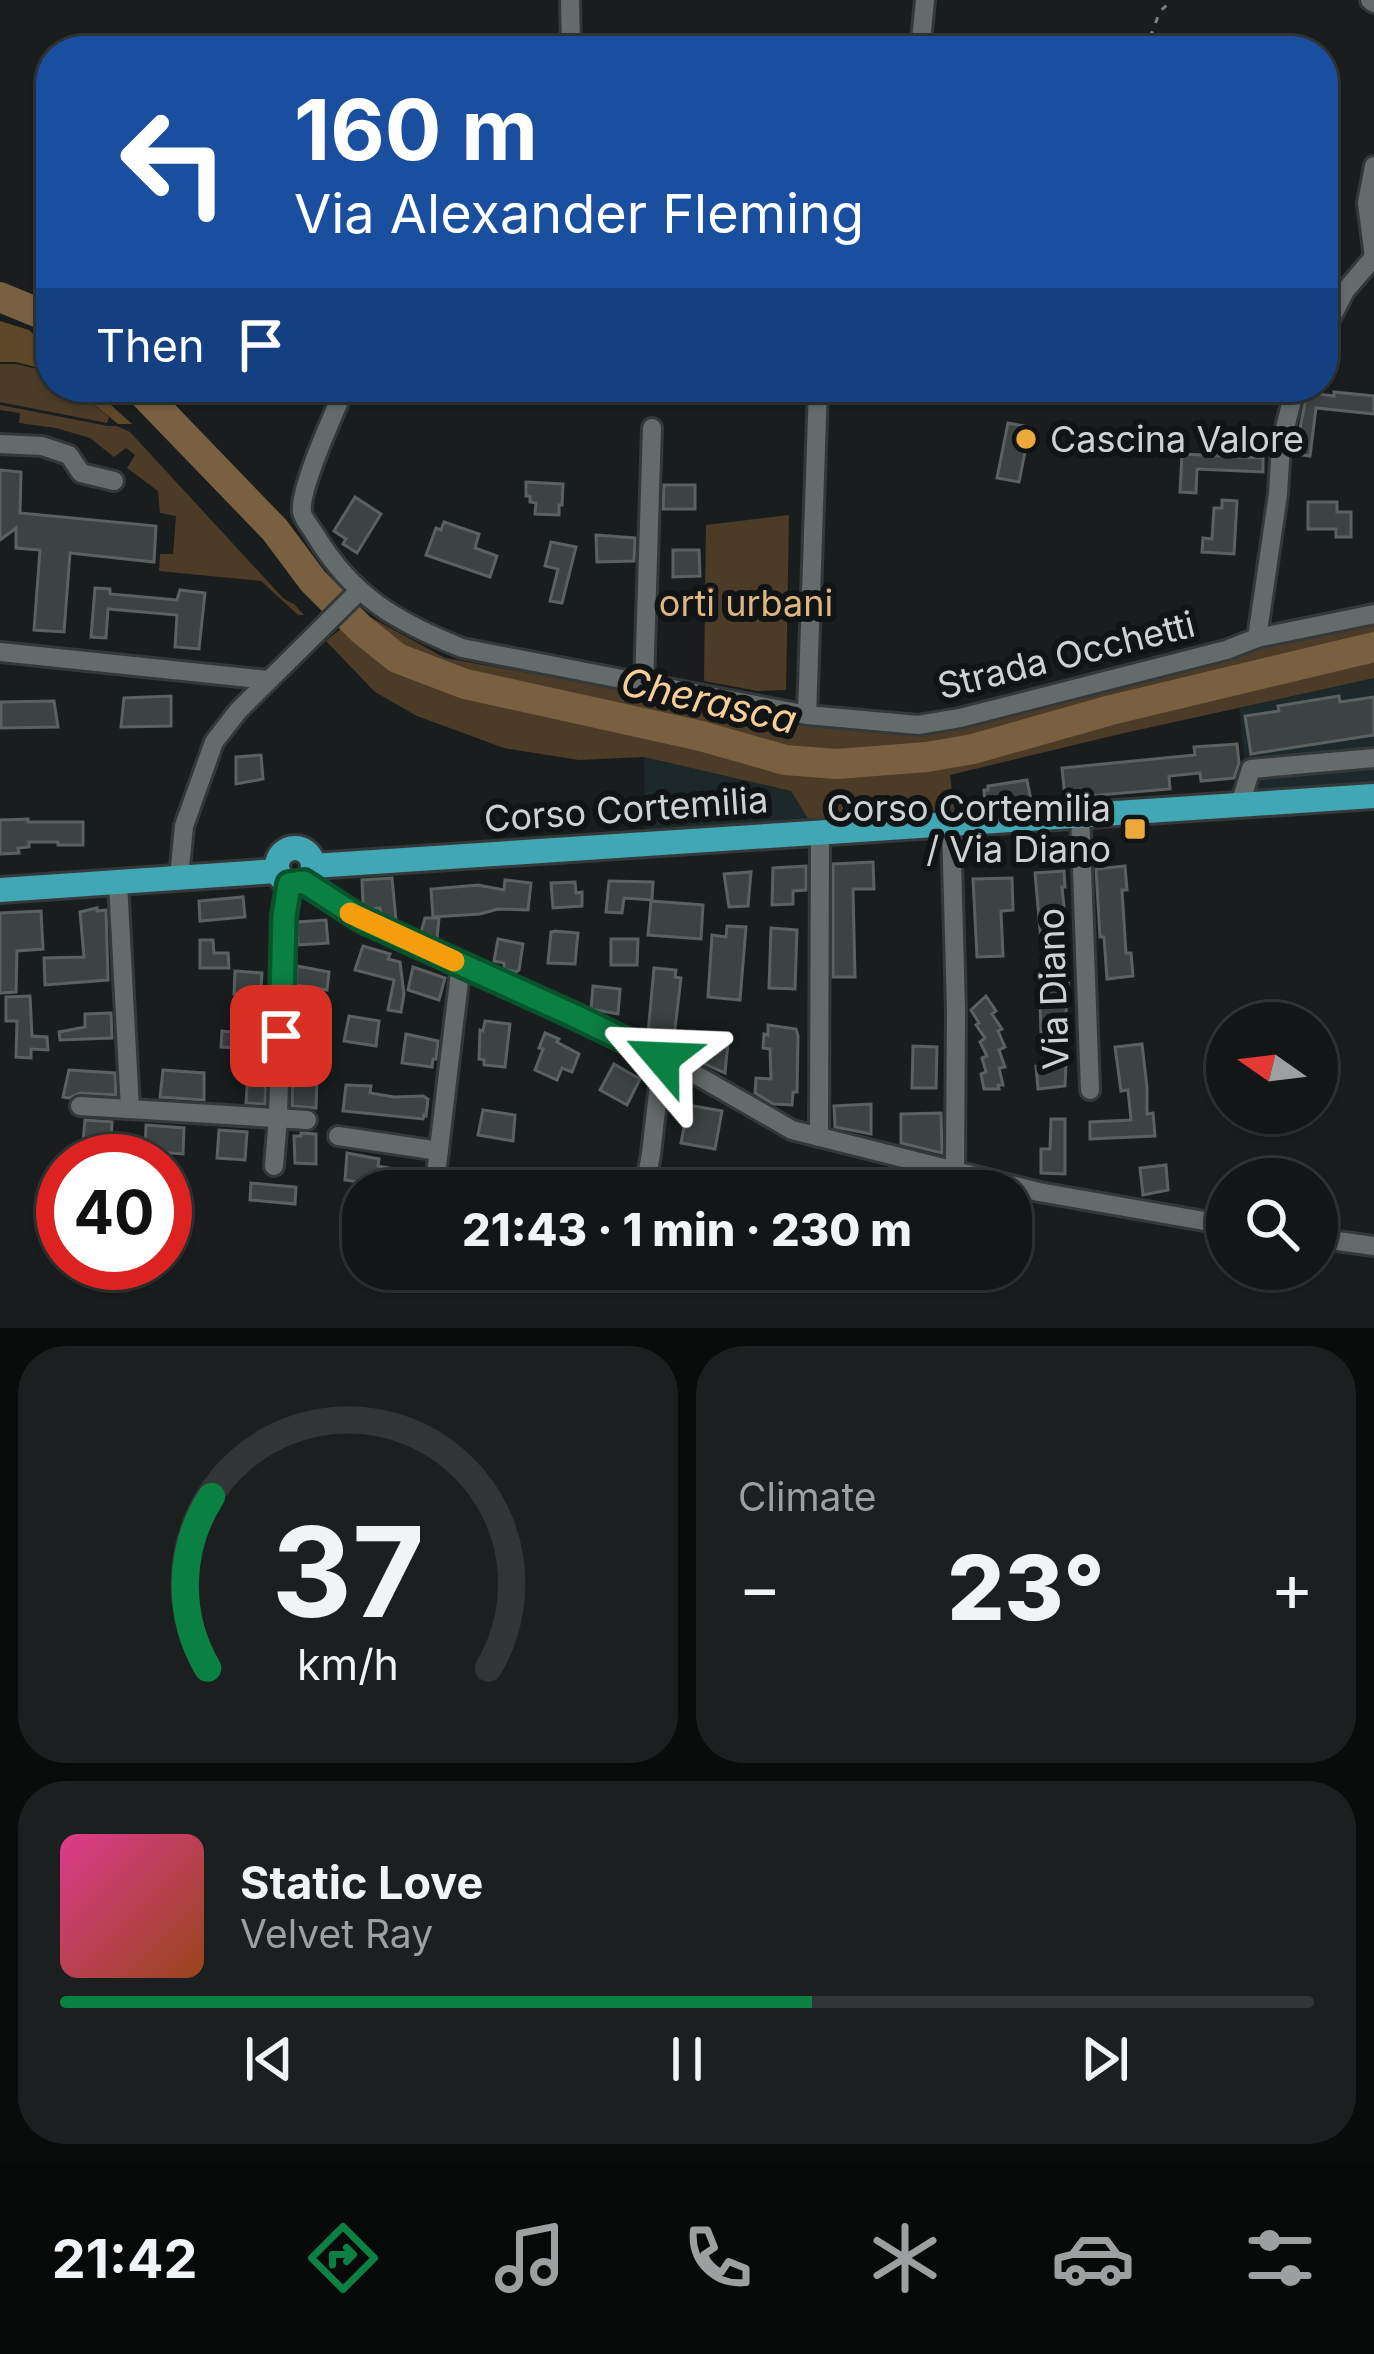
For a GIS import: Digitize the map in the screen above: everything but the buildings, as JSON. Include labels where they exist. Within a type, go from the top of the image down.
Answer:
[{"type":"main road","name":"Corso Cortemilia","points":[[0,890],[296,876],[820,833],[1374,796]]},
{"type":"street","points":[[570,0],[571,36]]},
{"type":"street","points":[[921,36],[925,0]]},
{"type":"street","points":[[1338,304],[1374,256],[1366,203],[1374,166]]},
{"type":"street","name":"Strada Occhetti","points":[[339,402],[307,484],[302,512],[358,592],[405,623],[462,648],[807,715],[918,724],[960,718],[1257,638],[1374,614]]},
{"type":"street","points":[[807,715],[817,402]]},
{"type":"street","points":[[1257,638],[1281,445],[1291,402]]},
{"type":"street","points":[[644,684],[652,428]]},
{"type":"street","points":[[0,444],[42,446],[69,455],[81,473],[114,482]]},
{"type":"street","points":[[178,878],[184,826],[214,742],[238,711],[358,592]]},
{"type":"street","points":[[0,652],[268,680]]},
{"type":"street","points":[[1240,804],[1251,769],[1374,758]]},
{"type":"street","name":"Via Diano","points":[[1080,814],[1090,1090]]},
{"type":"street","points":[[951,824],[955,1170]]},
{"type":"street","points":[[819,1137],[820,833]]},
{"type":"street","points":[[274,1166],[284,916],[296,876],[361,919],[662,1058],[792,1130],[951,1170]]},
{"type":"street","points":[[118,883],[130,1109]]},
{"type":"street","points":[[437,1170],[461,964]]},
{"type":"street","points":[[648,1170],[662,1058]]},
{"type":"street","points":[[80,1106],[307,1120]]},
{"type":"street","points":[[338,1136],[439,1151]]},
{"type":"street","points":[[1032,1190],[1206,1221]]},
{"type":"street","points":[[1338,1241],[1374,1246]]},
{"type":"path","points":[[1151,36],[1160,11],[1172,0]]},
{"type":"shaded area","points":[[0,321],[36,336],[36,367],[0,362]]},
{"type":"shaded area","points":[[91,402],[108,402],[132,424],[118,424]]},
{"type":"shaded area","points":[[1374,678],[1374,786],[1248,795],[1239,708]]},
{"type":"shaded area","points":[[644,757],[791,791],[812,825],[645,836]]},
{"type":"green space","points":[[0,364],[16,364],[36,369],[36,402],[90,402],[109,417],[107,423],[0,402]]},
{"type":"green space","points":[[0,405],[130,432],[304,615],[298,615],[261,581],[159,571],[160,554],[173,554],[176,516],[160,513],[158,491],[127,468],[135,455],[126,448],[114,457],[90,438],[19,423],[20,413],[0,410]]},
{"type":"green space","name":"orti urbani","points":[[789,515],[786,690],[758,691],[704,681],[706,525]]},
{"type":"green space","points":[[361,612],[445,658],[817,725],[919,733],[1228,659],[1247,650],[1374,624],[1374,678],[950,775],[955,817],[812,825],[791,791],[644,757],[579,760],[504,748],[417,716],[375,692],[326,641]]},
{"type":"waterway","name":"Cherasca","points":[[0,297],[36,312]]},
{"type":"waterway","name":"Cherasca","points":[[151,402],[275,530],[313,581],[397,658],[465,684],[701,736],[785,760],[837,764],[973,749],[1111,710],[1374,647]]},
{"type":"slow traffic","points":[[350,913],[454,961]]},
{"type":"place","name":"Cascina Valore","points":[[1026,439]]},
{"type":"place","name":"Corso Cortemilia / Via Diano","points":[[1135,829]]},
{"type":"route","points":[[281,1036],[284,916],[289,884],[304,882],[361,919],[662,1058]]}]
